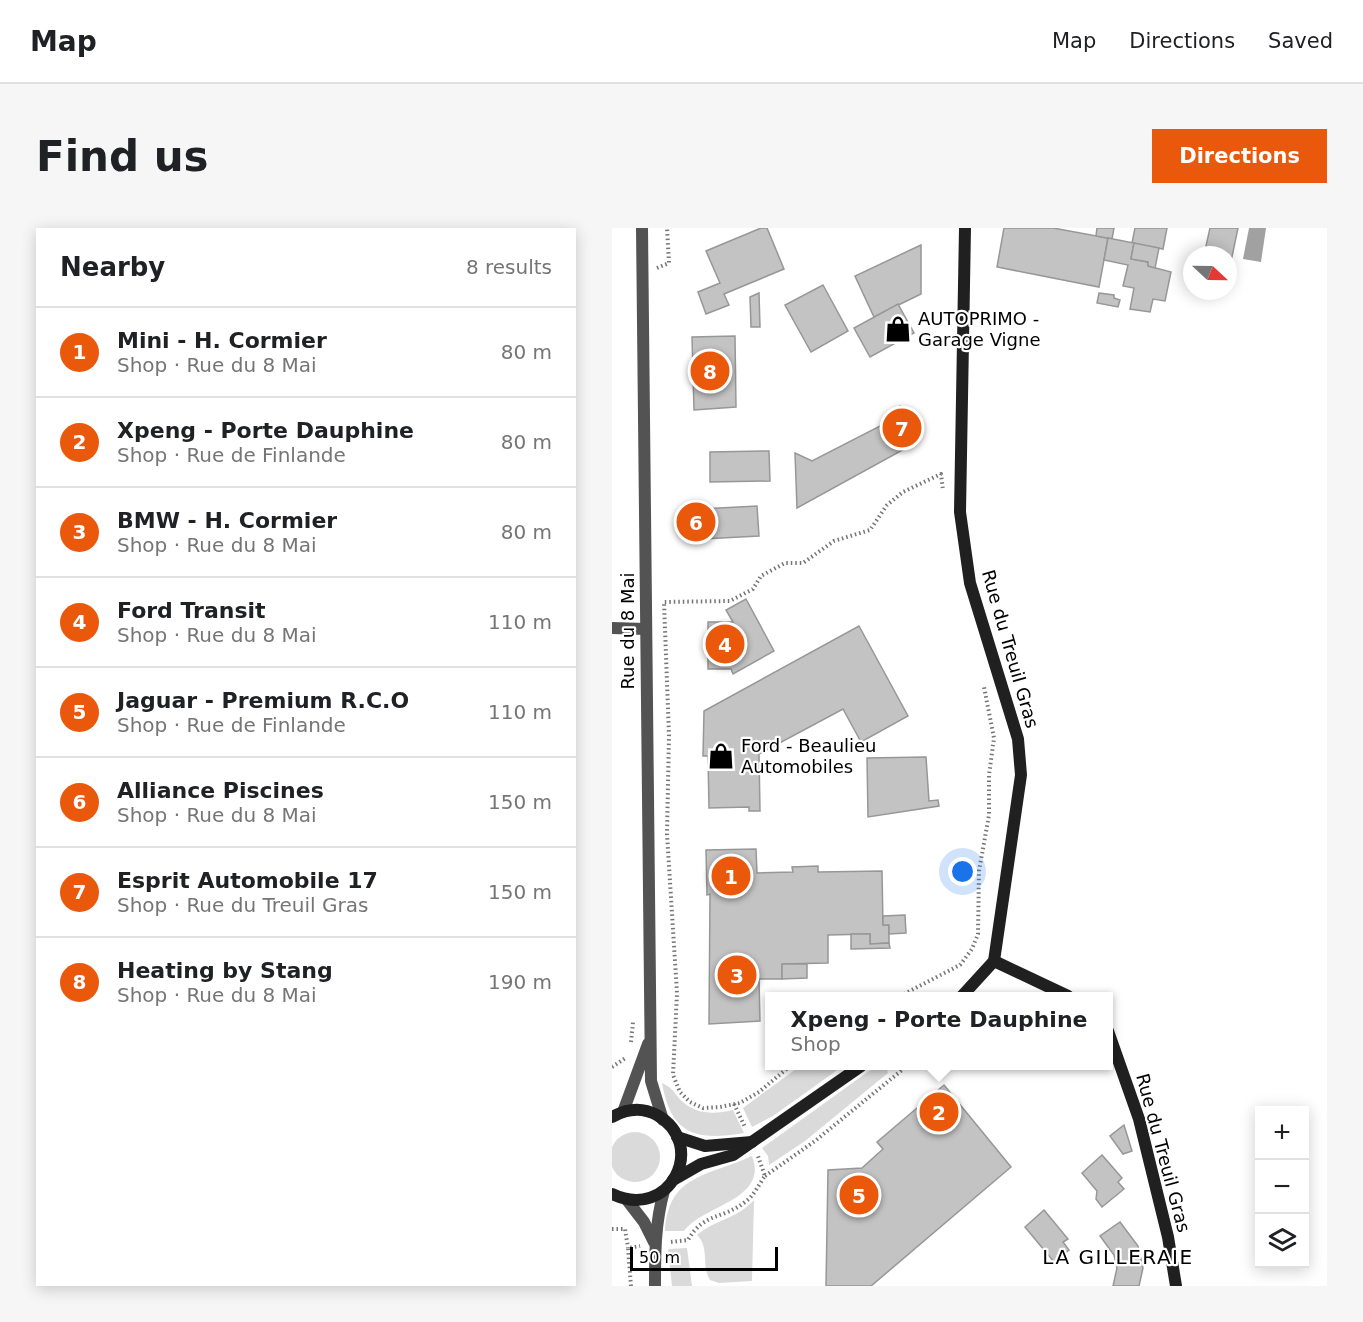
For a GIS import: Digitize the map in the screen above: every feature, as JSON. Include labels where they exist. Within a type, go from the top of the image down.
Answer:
[{"type":"street","name":"Rue du 8 Mai","points":[[642,228],[651,1081],[663,1120]]},
{"type":"street","name":"Rue du Treuil Gras","points":[[965,228],[960,512],[970,583],[1018,739],[1021,775],[994,961]]},
{"type":"street","points":[[612,628],[646,629]]},
{"type":"street","points":[[966,992],[994,961],[1060,992]]},
{"type":"street","points":[[651,1034],[617,1114],[645,1111],[663,1120],[677,1137],[681,1159],[673,1180],[664,1191],[657,1217],[654,1244],[656,1286]]},
{"type":"street","name":"Rue du Treuil Gras","points":[[1113,1045],[1138,1119],[1168,1237],[1176,1286]]},
{"type":"street","points":[[673,1180],[701,1164],[729,1158],[854,1070]]},
{"type":"street","points":[[677,1137],[705,1146],[753,1142]]},
{"type":"street","points":[[612,1194],[627,1200],[645,1200],[664,1191]]},
{"type":"street","points":[[627,1200],[644,1222],[654,1244]]},
{"type":"path","points":[[784,1070],[759,1092],[734,1104],[703,1108],[690,1102],[680,1092],[673,1075],[677,993],[667,834],[669,736],[663,602],[730,601],[753,589],[761,576],[784,563],[803,563],[834,541],[870,530],[887,505],[903,492],[941,474],[944,501]]},
{"type":"path","points":[[909,992],[942,977],[960,965],[972,949],[978,934],[979,871],[989,815],[989,776],[994,738],[983,685]]},
{"type":"path","points":[[612,1067],[629,1055]]},
{"type":"path","points":[[628,1248],[688,1240],[697,1225],[735,1209],[748,1200],[765,1176],[814,1141],[901,1070]]},
{"type":"path","points":[[734,1104],[753,1142],[765,1176]]},
{"type":"path","points":[[612,1229],[625,1229],[631,1286]]},
{"type":"shaded area","points":[[1249,228],[1266,228],[1261,262],[1243,259]]},
{"type":"shaded area","points":[[795,1070],[837,1070],[773,1116],[752,1127],[743,1108]]},
{"type":"shaded area","points":[[870,1070],[887,1070],[888,1073],[805,1141],[769,1165],[768,1156],[762,1148]]},
{"type":"shaded area","points":[[662,1083],[694,1109],[713,1113],[733,1110],[744,1133],[712,1136],[688,1131],[672,1114]]},
{"type":"shaded area","points":[[635,1132],[653,1139],[660,1157],[653,1175],[635,1182],[617,1175],[610,1157],[617,1139]]},
{"type":"shaded area","points":[[752,1156],[755,1171],[751,1183],[743,1192],[693,1222],[684,1231],[665,1231],[668,1212],[674,1198],[683,1187],[706,1173]]},
{"type":"shaded area","points":[[754,1200],[752,1281],[719,1283],[710,1280],[707,1275],[703,1245],[697,1235],[741,1211]]},
{"type":"shaded area","points":[[687,1248],[692,1286],[672,1286],[668,1249]]},
{"type":"building","points":[[761,228],[767,228],[784,269],[724,294],[729,305],[706,314],[698,292],[720,283],[706,251]]},
{"type":"building","points":[[1004,228],[1053,228],[1108,238],[1099,287],[997,267]]},
{"type":"building","points":[[1097,228],[1114,228],[1112,239],[1096,236]]},
{"type":"building","points":[[1135,228],[1167,228],[1163,249],[1132,243]]},
{"type":"building","points":[[1210,228],[1238,228],[1234,246],[1206,246]]},
{"type":"building","points":[[1108,238],[1134,243],[1131,259],[1148,262],[1148,266],[1171,272],[1165,301],[1153,299],[1150,312],[1130,309],[1134,288],[1123,286],[1128,265],[1104,260]]},
{"type":"building","points":[[1134,243],[1159,248],[1155,268],[1148,266],[1148,262],[1131,259]]},
{"type":"building","points":[[921,245],[921,294],[874,317],[855,276]]},
{"type":"building","points":[[823,285],[848,331],[811,352],[785,305]]},
{"type":"building","points":[[759,293],[760,327],[751,327],[750,297]]},
{"type":"building","points":[[1099,293],[1114,295],[1114,298],[1120,300],[1118,307],[1097,303]]},
{"type":"building","points":[[898,304],[914,333],[870,357],[854,328]]},
{"type":"building","points":[[735,336],[736,407],[694,410],[692,337]]},
{"type":"building","points":[[900,406],[919,441],[797,508],[795,453],[812,461],[890,421],[886,414]]},
{"type":"building","points":[[769,451],[770,481],[710,482],[710,452]]},
{"type":"building","points":[[757,506],[759,536],[684,540],[682,510]]},
{"type":"building","points":[[746,599],[774,651],[733,674],[731,669],[708,669],[708,622],[733,622],[726,610]]},
{"type":"building","points":[[859,626],[908,716],[861,742],[843,709],[759,754],[760,811],[749,811],[749,807],[709,808],[708,756],[703,756],[704,711]]},
{"type":"building","points":[[926,757],[929,801],[938,800],[939,806],[868,817],[867,758]]},
{"type":"building","points":[[756,849],[757,873],[793,872],[792,867],[818,866],[818,872],[882,871],[883,925],[889,925],[889,943],[870,944],[870,934],[828,935],[828,963],[782,964],[782,979],[759,979],[760,1021],[709,1024],[710,894],[707,895],[706,850]]},
{"type":"building","points":[[905,915],[906,933],[889,934],[889,925],[883,925],[883,916]]},
{"type":"building","points":[[851,934],[870,934],[870,944],[889,943],[890,948],[851,949]]},
{"type":"building","points":[[782,964],[807,964],[807,978],[782,979]]},
{"type":"building","points":[[944,1085],[1011,1167],[871,1286],[826,1286],[828,1170],[862,1168],[883,1149],[877,1142]]},
{"type":"building","points":[[1124,1125],[1132,1151],[1123,1154],[1110,1136]]},
{"type":"building","points":[[1102,1155],[1122,1178],[1118,1182],[1124,1189],[1102,1207],[1096,1199],[1097,1191],[1082,1173]]},
{"type":"building","points":[[1044,1210],[1068,1239],[1063,1242],[1069,1250],[1054,1262],[1025,1227]]},
{"type":"building","points":[[1120,1222],[1138,1246],[1143,1268],[1139,1286],[1113,1286],[1117,1268],[1114,1255],[1100,1236]]},
{"type":"place","name":"AUTOPRIMO - Garage Vigne","points":[[898,329]]},
{"type":"place","name":"Heating by Stang","points":[[710,371]]},
{"type":"place","name":"Esprit Automobile 17","points":[[902,428]]},
{"type":"place","name":"Alliance Piscines","points":[[696,522]]},
{"type":"place","name":"Ford Transit","points":[[725,644]]},
{"type":"place","name":"Ford - Beaulieu Automobiles","points":[[721,756]]},
{"type":"place","name":"Mini - H. Cormier","points":[[731,876]]},
{"type":"place","name":"BMW - H. Cormier","points":[[737,975]]},
{"type":"place","name":"Xpeng - Porte Dauphine","points":[[939,1112]]},
{"type":"place","name":"Jaguar - Premium R.C.O","points":[[859,1195]]},
{"type":"district","name":"LA GILLERAIE","points":[[1118,1257]]}]
